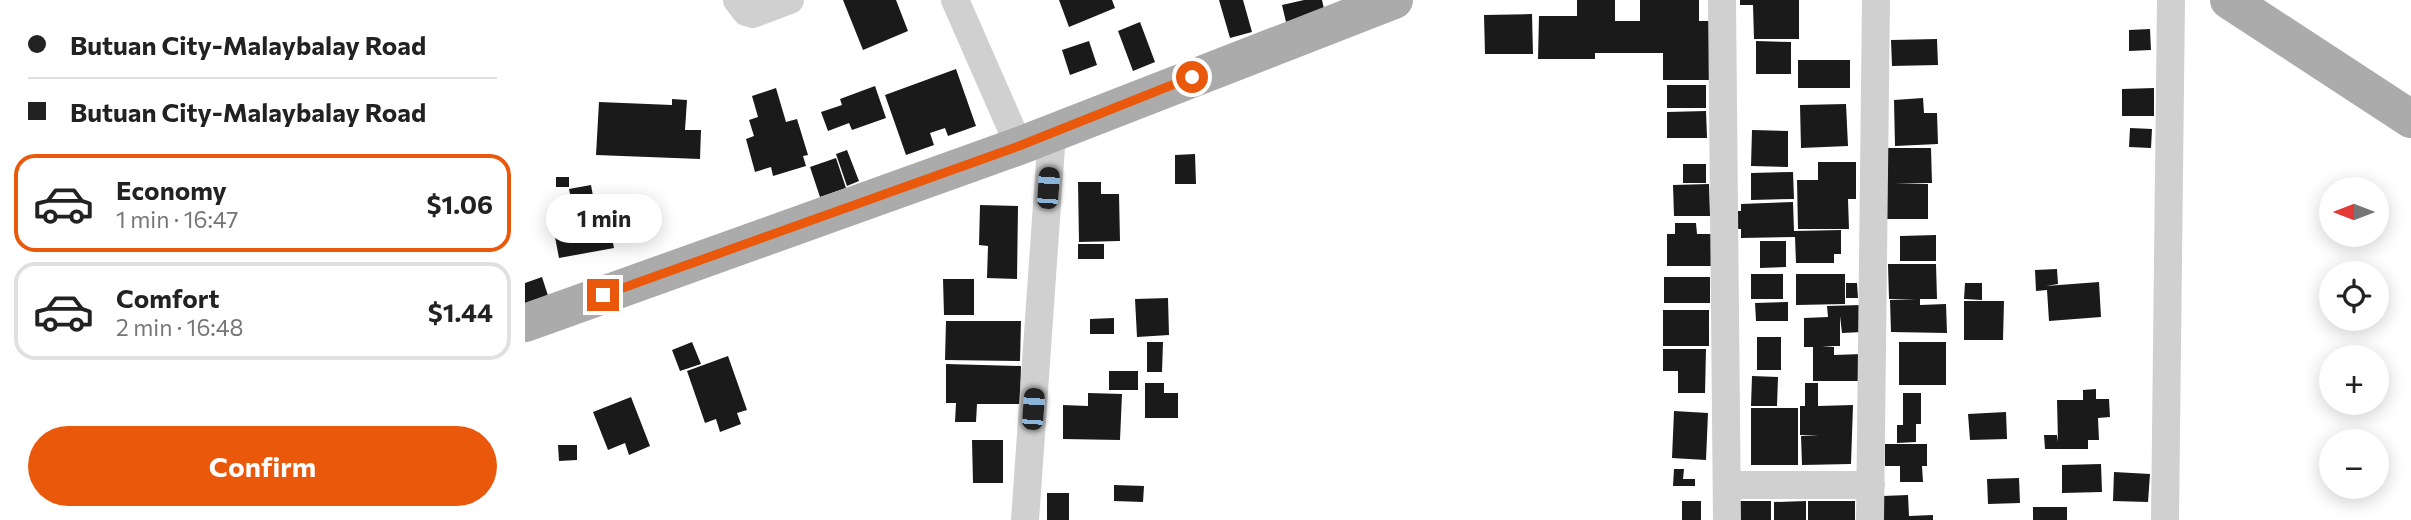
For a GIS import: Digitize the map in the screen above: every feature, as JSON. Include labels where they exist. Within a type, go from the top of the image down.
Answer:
[{"type":"main road","points":[[525,323],[1035,139],[1394,0]]},
{"type":"main road","points":[[2229,0],[2411,119]]},
{"type":"street","points":[[737,0],[745,12],[753,15],[790,0]]},
{"type":"street","points":[[955,0],[1035,139],[1025,520]]},
{"type":"street","points":[[1722,0],[1727,520]]},
{"type":"street","points":[[1870,520],[1876,0]]},
{"type":"street","points":[[2165,520],[2171,0]]},
{"type":"street","points":[[1727,485],[1871,485]]},
{"type":"building","points":[[843,0],[896,0],[908,31],[863,50]]},
{"type":"building","points":[[1059,0],[1112,0],[1115,8],[1069,27]]},
{"type":"building","points":[[1219,0],[1243,0],[1252,32],[1230,38]]},
{"type":"building","points":[[1304,0],[1322,0],[1325,13],[1286,22],[1282,5]]},
{"type":"building","points":[[1577,0],[1615,0],[1615,21],[1640,21],[1640,0],[1699,0],[1699,21],[1711,21],[1711,80],[1663,80],[1663,53],[1595,53],[1595,59],[1538,59],[1539,16],[1577,16]]},
{"type":"building","points":[[1740,0],[1799,0],[1799,39],[1754,39],[1753,5],[1740,5]]},
{"type":"building","points":[[1532,14],[1533,54],[1485,54],[1484,15]]},
{"type":"building","points":[[1140,22],[1155,62],[1133,71],[1118,31]]},
{"type":"building","points":[[2150,29],[2151,50],[2129,51],[2129,30]]},
{"type":"building","points":[[1937,39],[1938,65],[1892,66],[1891,40]]},
{"type":"building","points":[[1089,41],[1097,65],[1070,75],[1062,50]]},
{"type":"building","points":[[1756,41],[1791,42],[1791,74],[1756,74]]},
{"type":"building","points":[[1798,60],[1850,60],[1850,88],[1798,88]]},
{"type":"building","points":[[956,69],[976,126],[948,136],[945,128],[930,133],[934,145],[906,155],[885,95]]},
{"type":"building","points":[[1667,85],[1706,85],[1706,108],[1667,108]]},
{"type":"building","points":[[875,86],[886,118],[852,130],[849,123],[828,131],[821,112],[842,105],[840,99]]},
{"type":"building","points":[[776,88],[786,122],[797,119],[808,155],[803,156],[806,166],[773,176],[771,167],[755,172],[746,139],[754,136],[749,120],[758,117],[752,96]]},
{"type":"building","points":[[2154,88],[2154,116],[2122,116],[2122,89]]},
{"type":"building","points":[[1923,98],[1924,113],[1937,113],[1938,144],[1895,146],[1894,100]]},
{"type":"building","points":[[672,99],[687,100],[685,130],[701,130],[700,159],[596,155],[599,102],[672,105]]},
{"type":"building","points":[[1846,104],[1848,146],[1801,148],[1800,105]]},
{"type":"building","points":[[1706,111],[1707,138],[1667,138],[1667,112]]},
{"type":"building","points":[[2130,128],[2152,129],[2151,148],[2129,147]]},
{"type":"building","points":[[1752,130],[1788,131],[1788,167],[1751,166]]},
{"type":"building","points":[[1883,148],[1931,148],[1932,183],[1895,183],[1928,184],[1928,219],[1887,219]]},
{"type":"building","points":[[847,150],[859,181],[847,186],[836,154]]},
{"type":"building","points":[[1195,154],[1196,184],[1175,184],[1175,155]]},
{"type":"building","points":[[836,158],[846,188],[820,197],[810,167]]},
{"type":"building","points":[[1818,162],[1856,162],[1856,199],[1848,199],[1849,229],[1798,229],[1797,180],[1818,180]]},
{"type":"building","points":[[1683,164],[1706,164],[1706,183],[1683,183]]},
{"type":"building","points":[[1793,172],[1794,199],[1751,200],[1751,173]]},
{"type":"building","points":[[556,177],[569,177],[569,187],[556,187]]},
{"type":"building","points":[[1078,182],[1101,182],[1101,194],[1119,194],[1120,241],[1079,242]]},
{"type":"building","points":[[1709,184],[1710,216],[1674,216],[1673,185]]},
{"type":"building","points":[[591,185],[593,196],[603,194],[614,248],[559,258],[555,237],[564,235],[557,202],[571,199],[569,189]]},
{"type":"building","points":[[1793,202],[1794,231],[1841,230],[1841,254],[1834,254],[1834,263],[1796,263],[1795,237],[1741,238],[1741,229],[1732,229],[1732,211],[1741,211],[1741,204]]},
{"type":"building","points":[[980,205],[1018,206],[1017,279],[987,278],[988,246],[979,245]]},
{"type":"building","points":[[1675,223],[1696,223],[1697,234],[1712,234],[1712,266],[1667,266],[1667,234],[1675,234]]},
{"type":"building","points":[[1936,235],[1936,261],[1900,261],[1900,236]]},
{"type":"building","points":[[1760,241],[1786,241],[1786,267],[1760,268]]},
{"type":"building","points":[[1078,244],[1104,244],[1104,259],[1078,259]]},
{"type":"building","points":[[1888,264],[1936,264],[1937,299],[1920,299],[1920,305],[1946,304],[1947,333],[1891,332],[1890,300],[1916,299],[1889,299]]},
{"type":"building","points":[[2057,269],[2058,284],[2046,286],[2099,282],[2101,317],[2049,321],[2047,290],[2036,291],[2035,270]]},
{"type":"building","points":[[1751,274],[1783,274],[1783,299],[1751,299]]},
{"type":"building","points":[[1796,274],[1845,274],[1845,304],[1796,305]]},
{"type":"building","points":[[542,277],[552,308],[525,304],[525,283]]},
{"type":"building","points":[[1664,277],[1710,277],[1710,303],[1664,303]]},
{"type":"building","points":[[943,279],[974,279],[974,315],[944,315]]},
{"type":"building","points":[[1846,283],[1857,283],[1858,298],[1846,298]]},
{"type":"building","points":[[1965,283],[1982,283],[1982,300],[1964,299]]},
{"type":"building","points":[[1168,298],[1169,335],[1137,337],[1135,299]]},
{"type":"building","points":[[1964,301],[2004,301],[2003,340],[1964,340]]},
{"type":"building","points":[[1788,302],[1788,321],[1756,321],[1755,303]]},
{"type":"building","points":[[1861,305],[1862,332],[1842,333],[1840,316],[1840,346],[1822,346],[1834,347],[1834,355],[1862,354],[1862,381],[1813,381],[1813,347],[1804,347],[1804,318],[1828,317],[1827,306]]},
{"type":"building","points":[[1663,310],[1709,310],[1709,346],[1663,346]]},
{"type":"building","points":[[1114,318],[1114,334],[1090,334],[1090,319]]},
{"type":"building","points":[[946,321],[1021,321],[1020,361],[945,360]]},
{"type":"building","points":[[1757,337],[1781,337],[1781,370],[1757,370]]},
{"type":"building","points":[[692,342],[701,364],[680,371],[672,350]]},
{"type":"building","points":[[1147,342],[1163,342],[1162,372],[1147,372]]},
{"type":"building","points":[[1899,342],[1946,342],[1946,385],[1899,385]]},
{"type":"building","points":[[1663,349],[1706,349],[1705,393],[1678,393],[1678,371],[1663,371]]},
{"type":"building","points":[[728,356],[747,410],[737,413],[741,424],[720,432],[716,419],[705,423],[687,371]]},
{"type":"building","points":[[946,364],[1021,366],[1020,404],[977,404],[976,422],[955,422],[956,403],[946,403]]},
{"type":"building","points":[[1109,371],[1138,371],[1138,390],[1109,390]]},
{"type":"building","points":[[1752,376],[1778,377],[1777,406],[1751,406]]},
{"type":"building","points":[[1145,383],[1164,383],[1164,393],[1178,393],[1178,418],[1145,418]]},
{"type":"building","points":[[1805,383],[1818,383],[1818,406],[1853,405],[1851,464],[1802,465],[1801,436],[1819,436],[1800,435],[1800,406],[1805,406]]},
{"type":"building","points":[[2096,389],[2096,399],[2109,399],[2110,417],[2098,418],[2099,440],[2088,440],[2088,449],[2045,449],[2044,435],[2057,435],[2058,442],[2057,400],[2083,400],[2083,390]]},
{"type":"building","points":[[1088,393],[1122,394],[1120,440],[1063,439],[1063,405],[1088,406]]},
{"type":"building","points":[[1903,393],[1921,393],[1921,424],[1916,424],[1916,442],[1897,443],[1897,425],[1903,425]]},
{"type":"building","points":[[631,397],[650,446],[629,455],[625,443],[608,450],[593,412]]},
{"type":"building","points":[[1751,408],[1798,408],[1798,465],[1751,465]]},
{"type":"building","points":[[1674,411],[1708,413],[1706,460],[1672,458]]},
{"type":"building","points":[[2006,412],[2007,439],[1970,440],[1968,414]]},
{"type":"building","points":[[972,440],[1003,440],[1003,483],[973,483]]},
{"type":"building","points":[[1885,444],[1927,444],[1927,466],[1922,466],[1923,482],[1900,482],[1900,466],[1885,466]]},
{"type":"building","points":[[558,445],[577,445],[577,460],[559,461]]},
{"type":"building","points":[[2101,464],[2102,492],[2062,493],[2062,465]]},
{"type":"building","points":[[1674,469],[1684,469],[1683,479],[1695,479],[1695,486],[1673,486]]},
{"type":"building","points":[[2114,472],[2150,474],[2148,502],[2113,501]]},
{"type":"building","points":[[2019,478],[2020,503],[1988,504],[1987,479]]},
{"type":"building","points":[[1114,485],[1144,486],[1143,502],[1114,501]]},
{"type":"building","points":[[1047,493],[1069,493],[1069,520],[1047,520]]},
{"type":"building","points":[[1908,495],[1909,516],[1933,515],[1933,520],[1883,520],[1883,496]]},
{"type":"building","points":[[1682,501],[1701,501],[1701,520],[1682,520]]},
{"type":"building","points":[[1739,501],[1771,501],[1771,520],[1740,520]]},
{"type":"building","points":[[1806,501],[1806,520],[1774,520],[1774,502]]},
{"type":"building","points":[[1808,501],[1855,501],[1855,520],[1808,520]]},
{"type":"building","points":[[2033,507],[2067,507],[2067,520],[2033,520]]},
{"type":"route","points":[[603,295],[1019,146],[1192,77]]}]
